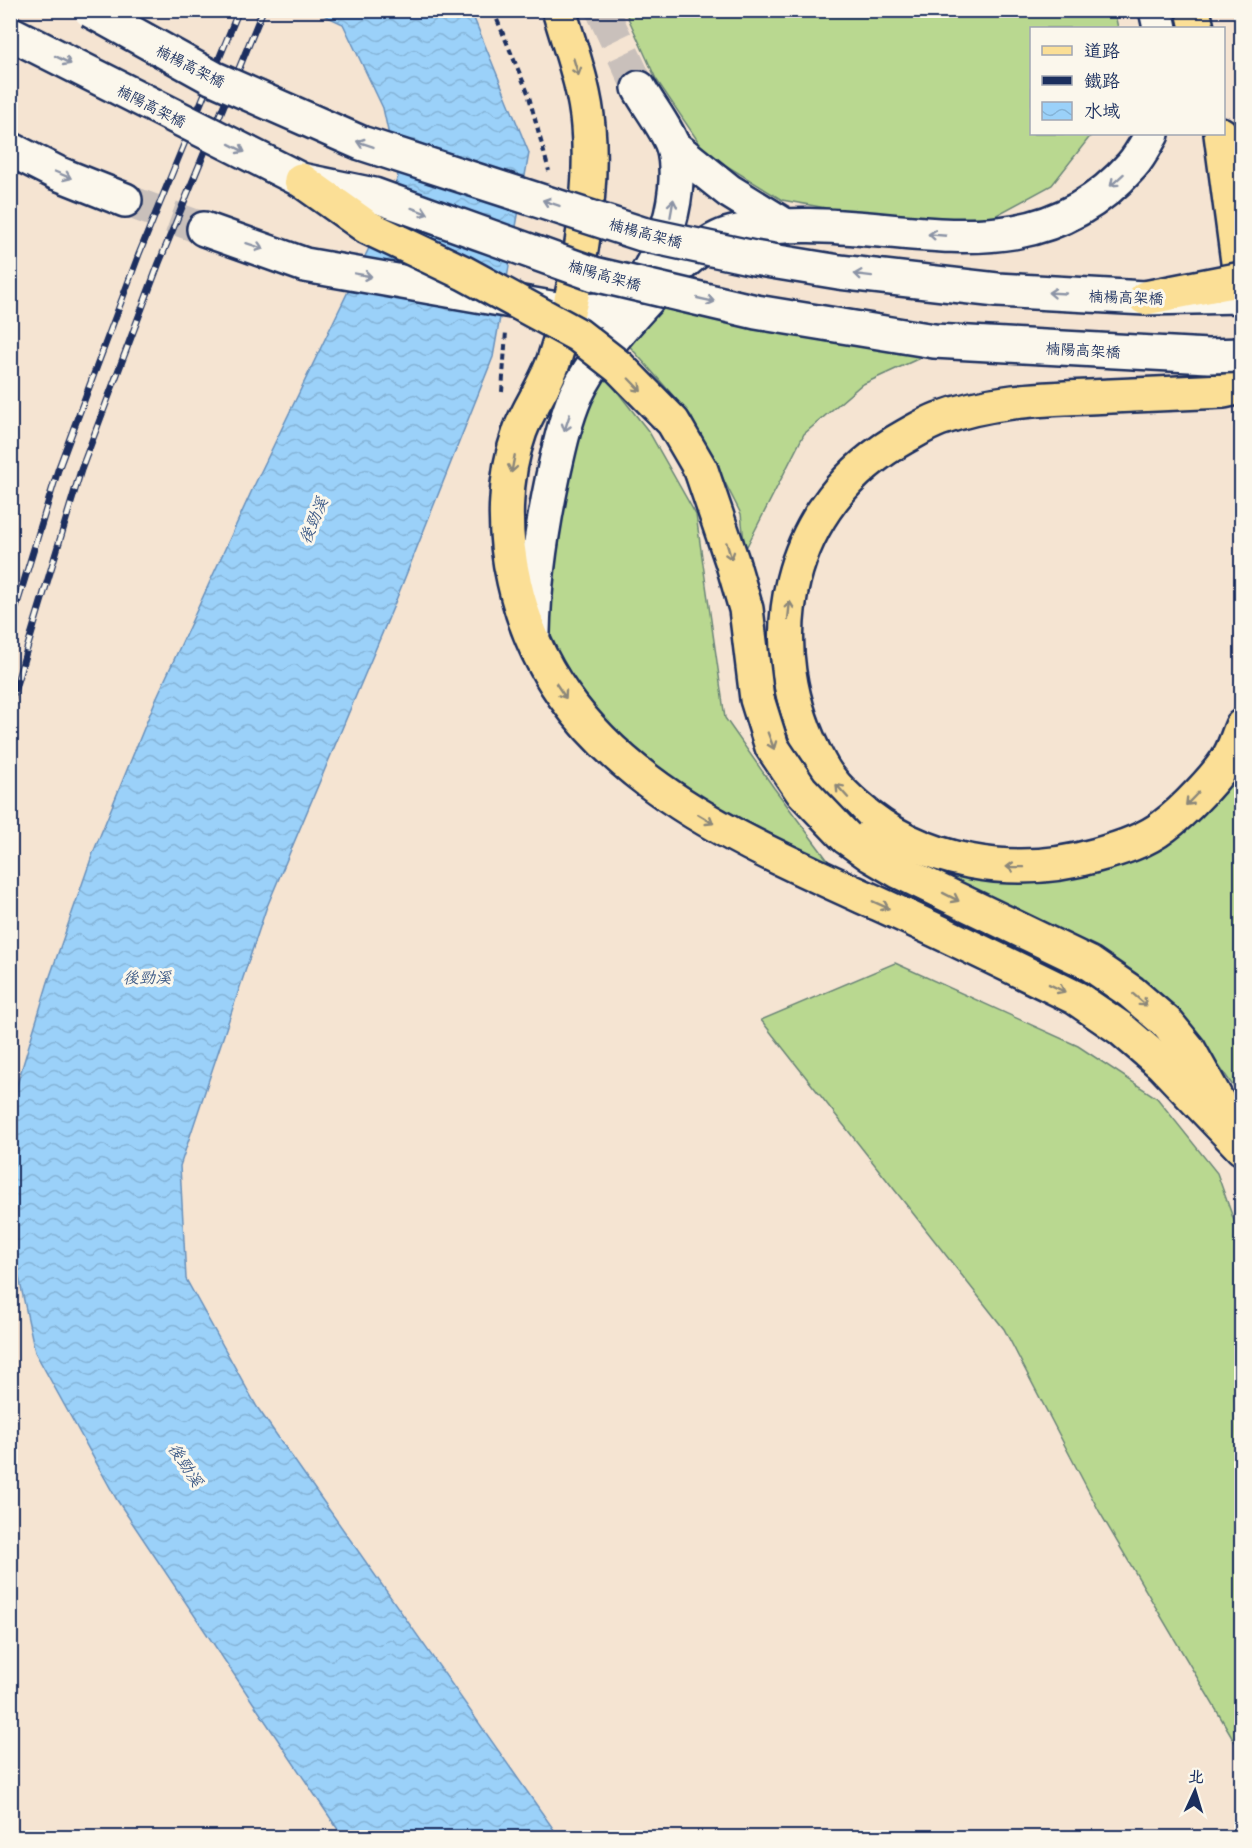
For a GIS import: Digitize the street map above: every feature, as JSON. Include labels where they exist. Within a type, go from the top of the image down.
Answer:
[{"type":"main road","points":[[559,10],[582,86],[588,126],[583,238],[568,311],[553,364],[519,433],[507,506],[509,562],[518,601],[532,640],[549,674],[589,728],[636,774],[668,796],[767,854],[1076,998],[1120,1028],[1162,1064],[1240,1145]]},
{"type":"main road","points":[[1193,10],[1197,27]]},
{"type":"main road","points":[[1221,135],[1242,294]]},
{"type":"main road","points":[[301,180],[367,227],[464,273],[578,335],[619,367],[673,422],[701,470],[732,561],[746,609],[757,699],[772,747],[801,790],[846,837],[871,855],[910,877],[1089,963],[1131,992],[1167,1023],[1189,1050],[1240,1145]]},
{"type":"main road","points":[[1145,298],[1242,279]]},
{"type":"main road","points":[[1236,741],[1198,793],[1164,827],[1112,851],[1076,862],[1015,867],[983,865],[947,856],[910,842],[876,823],[845,796],[821,767],[794,703],[788,670],[787,628],[791,591],[799,560],[832,495],[888,446],[936,419],[983,405],[1047,399],[1224,391],[1242,387]]},
{"type":"street","name":"楠楊高架橋","points":[[90,10],[213,78],[361,143],[642,234],[754,258],[839,272],[998,290],[1145,298],[1242,294]]},
{"type":"street","points":[[1156,10],[1160,27]]},
{"type":"street","name":"楠陽高架橋","points":[[10,33],[301,180],[374,195],[594,274],[756,312],[934,341],[1208,356],[1242,355]]},
{"type":"street","points":[[639,88],[673,146],[729,191],[784,225]]},
{"type":"street","points":[[532,640],[537,566],[560,446],[576,395],[608,343],[672,273],[699,251],[730,233],[784,225],[950,236],[999,235],[1050,225],[1097,198],[1133,165],[1151,135]]},
{"type":"street","points":[[204,229],[305,265],[517,313],[593,312],[610,307],[625,298],[641,282],[656,258],[671,216],[676,171],[673,146]]},
{"type":"street","points":[[10,149],[57,173],[125,200]]},
{"type":"path","points":[[502,401],[517,313]]},
{"type":"green space","points":[[1114,10],[1118,27],[1030,27],[1030,135],[1091,135],[1052,185],[993,217],[893,220],[782,200],[706,153],[656,79],[625,11]]},
{"type":"green space","points":[[660,306],[933,352],[861,385],[804,434],[745,550],[741,514],[691,416],[625,341]]},
{"type":"green space","points":[[605,376],[649,432],[696,515],[725,718],[835,870],[682,790],[627,744],[560,669],[543,620],[575,432]]},
{"type":"green space","points":[[1223,783],[1231,783],[1237,798],[1242,832],[1241,1097],[1209,1052],[1143,980],[1056,932],[902,856],[1111,864]]},
{"type":"green space","points":[[895,963],[1078,1046],[1157,1098],[1217,1173],[1242,1243],[1241,1752],[1099,1511],[1004,1329],[761,1020]]},
{"type":"water","name":"後勁溪","points":[[315,11],[471,11],[529,153],[493,357],[392,610],[266,909],[180,1166],[186,1279],[257,1407],[559,1837],[343,1837],[117,1500],[35,1352],[11,1240],[10,1139],[17,1085],[48,982],[93,853],[156,699],[253,488],[370,246],[398,177],[383,108],[343,24]]},
{"type":"tunnel","points":[[602,10],[639,88]]},
{"type":"tunnel","points":[[125,200],[204,229]]},
{"type":"railway","points":[[10,627],[58,470],[139,254],[239,10]]},
{"type":"railway","points":[[10,705],[81,470],[159,263],[263,10]]}]
